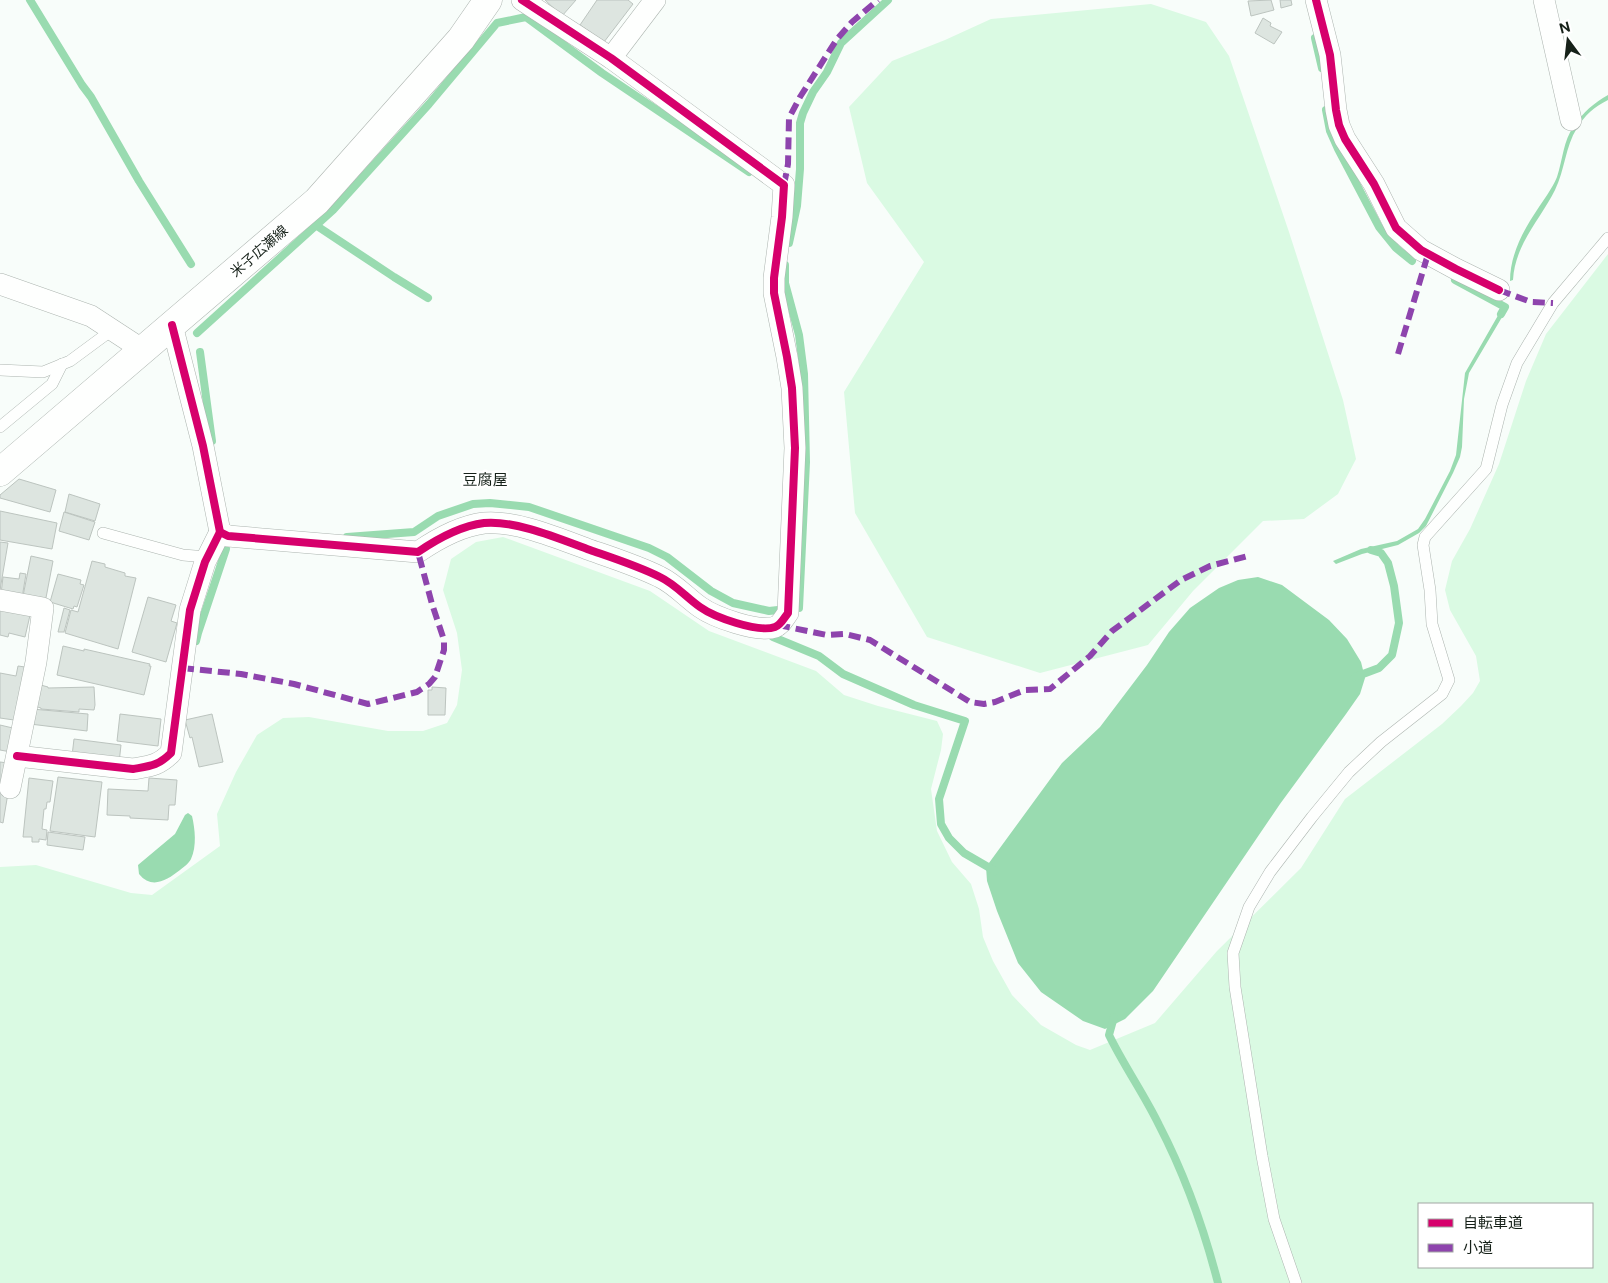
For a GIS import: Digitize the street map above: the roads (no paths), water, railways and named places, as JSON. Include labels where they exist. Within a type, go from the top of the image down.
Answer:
[{"type":"main road","name":"米子広瀬線","points":[[0,472],[317,201],[462,39],[488,0]]},
{"type":"street","points":[[220,532],[228,536],[418,552],[461,529],[484,523],[508,524],[546,534],[663,578],[701,608],[730,621],[758,628],[775,627],[781,623],[788,613],[795,448],[790,373],[774,293],[784,185],[611,58],[522,0]]},
{"type":"street","points":[[611,58],[655,0]]},
{"type":"street","points":[[1316,0],[1330,55],[1339,125],[1345,139],[1374,184],[1396,228],[1421,250],[1499,290]]},
{"type":"street","points":[[1544,0],[1572,120]]},
{"type":"street","points":[[0,284],[91,316],[143,350]]},
{"type":"street","points":[[11,756],[133,769],[162,762],[171,753],[190,610],[207,557],[220,532],[203,446],[172,325]]},
{"type":"street","points":[[0,600],[43,608],[36,662],[11,756],[10,788]]},
{"type":"lane","points":[[1296,1283],[1274,1219],[1235,987],[1233,953],[1250,907],[1270,872],[1312,817],[1355,766],[1381,742],[1442,694],[1449,680],[1432,624],[1430,590],[1423,545],[1425,537],[1486,469],[1502,405],[1517,363],[1553,303],[1608,238]]},
{"type":"lane","points":[[0,370],[43,372],[70,362],[112,330]]},
{"type":"lane","points":[[0,427],[52,384],[62,364]]},
{"type":"lane","points":[[103,533],[183,554],[207,557]]},
{"type":"waterway","points":[[30,0],[91,97],[139,181],[191,264]]},
{"type":"waterway","points":[[789,243],[797,206],[800,169],[800,123],[803,113],[813,92],[827,72],[841,43],[888,0]]},
{"type":"waterway","points":[[197,333],[333,210],[429,104],[497,23],[526,17],[602,73],[749,172]]},
{"type":"waterway","points":[[1315,38],[1322,68]]},
{"type":"waterway","points":[[1326,110],[1330,131],[1338,149],[1379,227],[1396,248],[1412,261]]},
{"type":"waterway","points":[[317,226],[428,298]]},
{"type":"waterway","points":[[785,265],[785,283],[799,335],[804,374],[806,462],[799,608]]},
{"type":"waterway","points":[[1455,280],[1505,307],[1501,314]]},
{"type":"waterway","points":[[200,352],[212,441]]},
{"type":"waterway","points":[[347,537],[414,532],[438,516],[473,504],[490,503],[529,507],[649,548],[667,557],[711,591],[733,603],[769,611],[778,610]]},
{"type":"waterway","points":[[196,641],[226,549]]},
{"type":"waterway","points":[[1355,677],[1379,668],[1392,655],[1399,623],[1394,586],[1388,563],[1381,553],[1371,550]]},
{"type":"waterway","points":[[773,637],[819,656],[843,674],[914,705],[965,721],[939,799],[941,824],[949,838],[964,853],[995,871]]},
{"type":"waterway","points":[[1114,1017],[1109,1035],[1153,1114],[1177,1163],[1200,1222],[1218,1283]]},
{"type":"district","name":"豆腐屋","points":[[485,480]]}]
